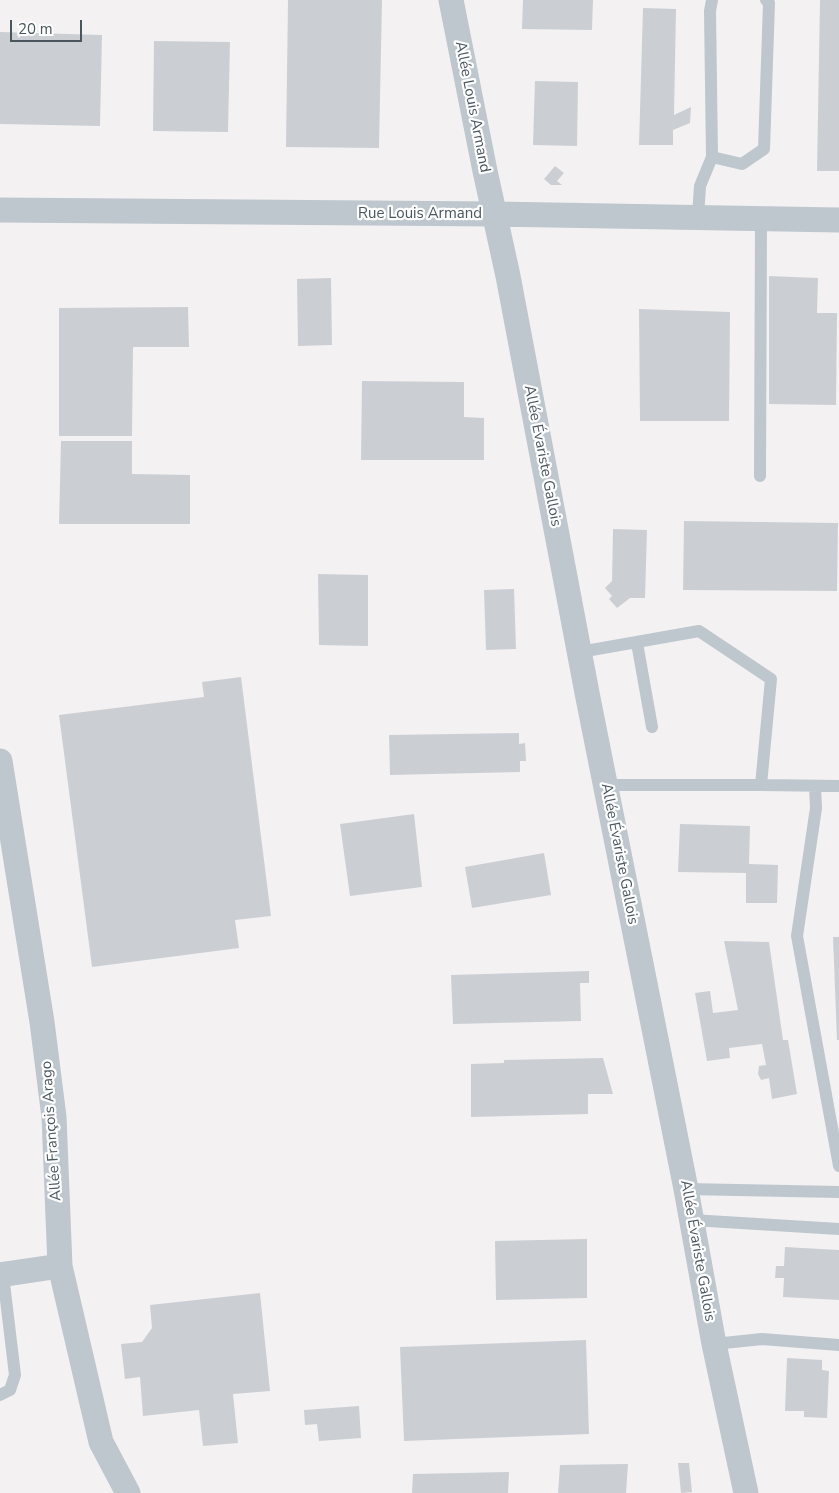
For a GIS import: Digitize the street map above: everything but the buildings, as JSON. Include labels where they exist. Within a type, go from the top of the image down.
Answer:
[{"type":"street","name":"Allée Louis Armand","points":[[451,0],[494,214]]},
{"type":"street","name":"Rue Louis Armand","points":[[0,210],[494,214],[839,220]]},
{"type":"street","name":"Allée Évariste Gallois","points":[[494,214],[508,276],[686,1189],[714,1344],[746,1493]]},
{"type":"street","name":"Allée François Arago","points":[[0,761],[35,975],[50,1088],[56,1159],[60,1266],[101,1442],[128,1493]]},
{"type":"street","points":[[1,1275],[60,1266]]},
{"type":"lane","points":[[698,217],[700,186],[712,157],[710,12],[712,0]]},
{"type":"lane","points":[[712,157],[742,164],[764,149],[769,2],[766,0]]},
{"type":"lane","points":[[760,219],[760,476]]},
{"type":"lane","points":[[580,652],[699,632],[771,679],[761,785]]},
{"type":"lane","points":[[637,643],[652,727]]},
{"type":"lane","points":[[606,785],[839,786]]},
{"type":"lane","points":[[815,786],[816,808],[797,936],[839,1166]]},
{"type":"lane","points":[[686,1189],[839,1192]]},
{"type":"lane","points":[[692,1220],[839,1229]]},
{"type":"lane","points":[[0,1395],[10,1390],[15,1375],[1,1275]]},
{"type":"lane","points":[[714,1344],[762,1339],[839,1345]]}]
